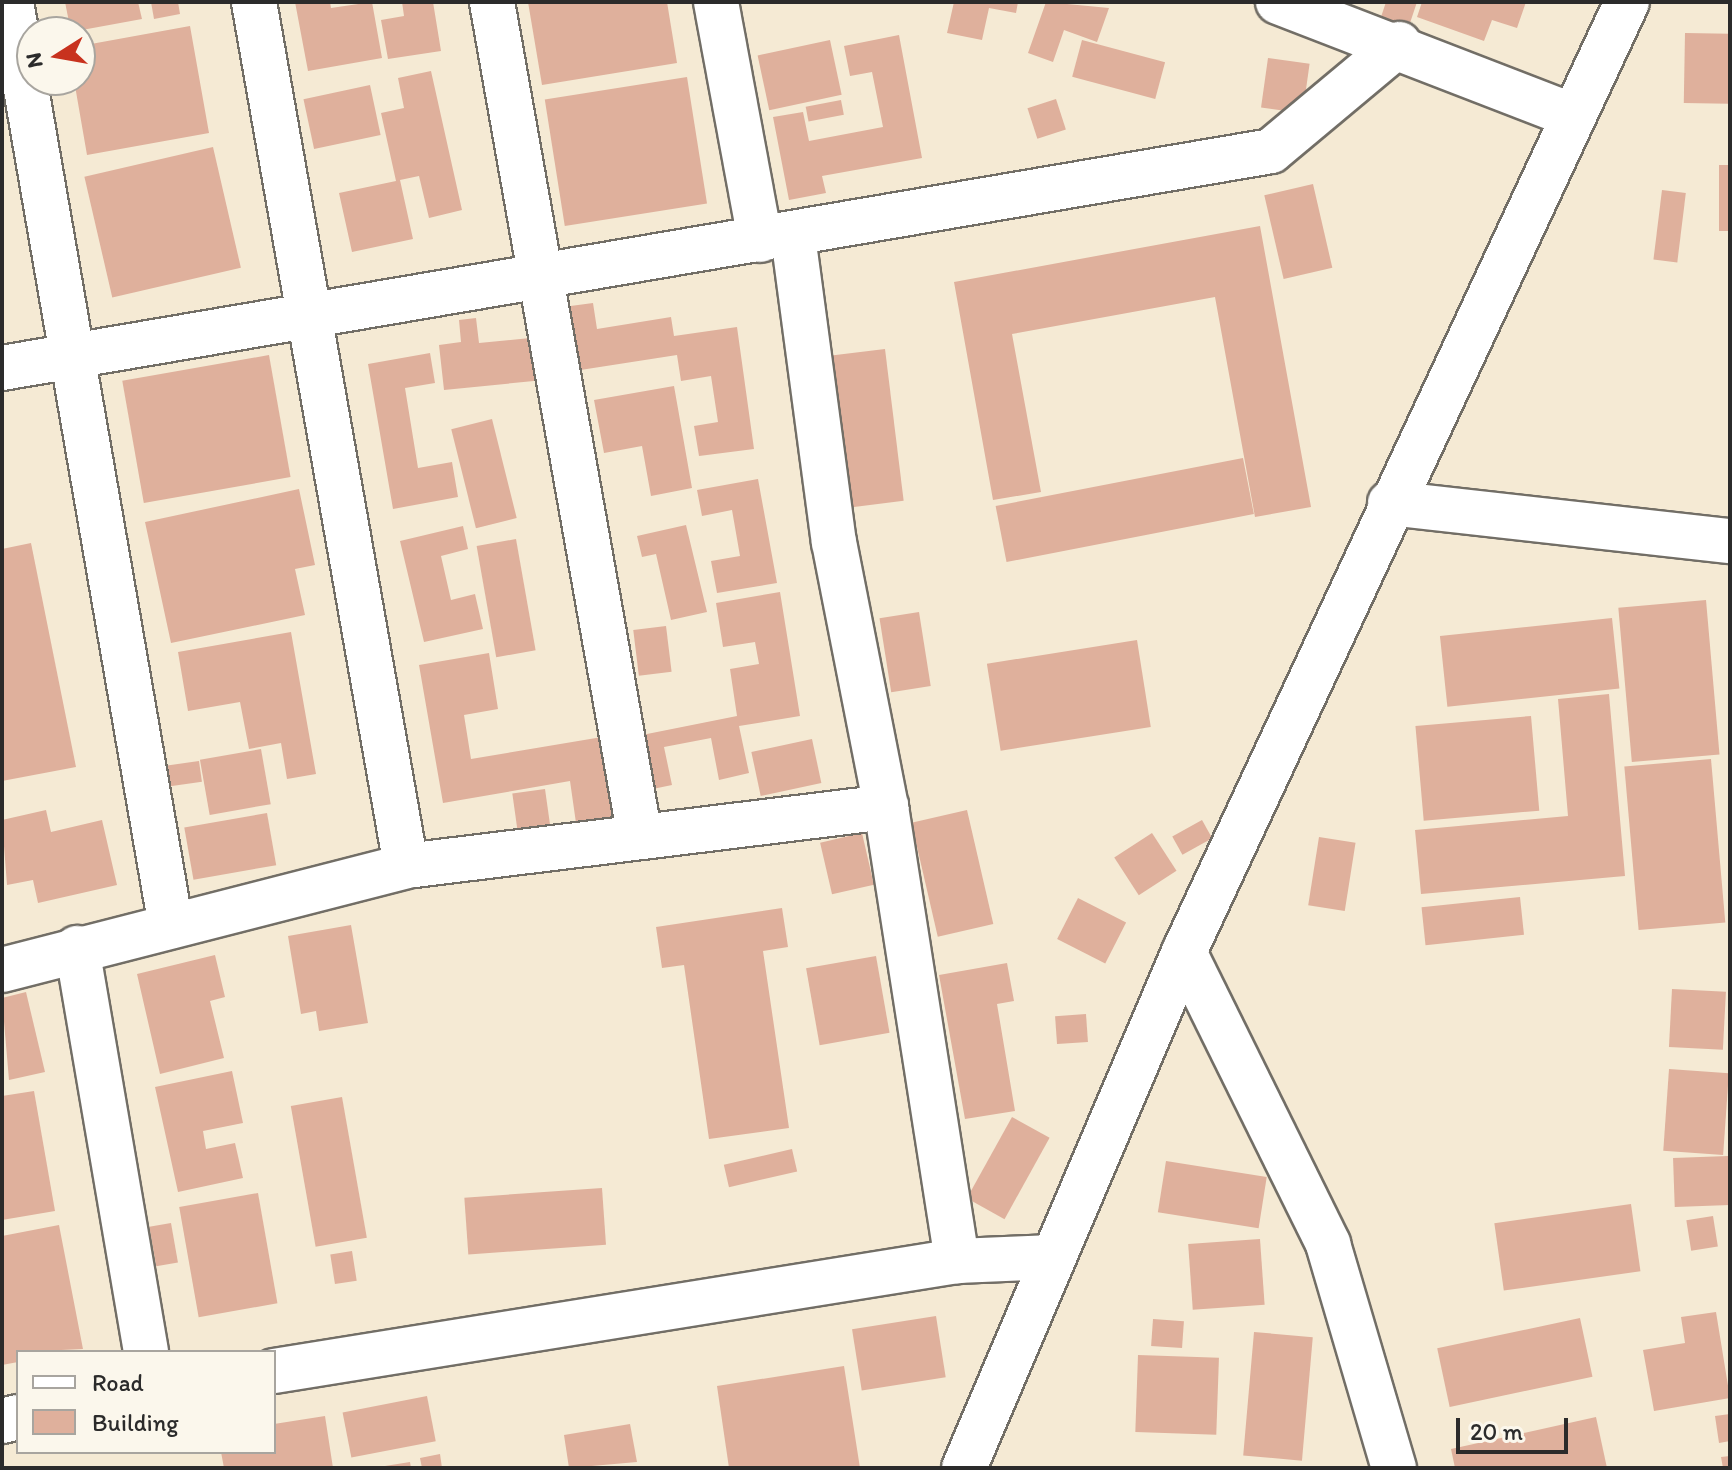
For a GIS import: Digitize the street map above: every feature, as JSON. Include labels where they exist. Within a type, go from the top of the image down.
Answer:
[{"type":"street","points":[[11,2],[16,108],[74,356],[171,926]]},
{"type":"street","points":[[254,2],[406,866]]},
{"type":"street","points":[[492,2],[640,837]]},
{"type":"street","points":[[716,2],[776,238],[886,807],[957,1261]]},
{"type":"street","points":[[1278,2],[1322,8],[1399,44],[1573,116]]},
{"type":"street","points":[[964,1468],[1184,952],[1390,503],[1627,2]]},
{"type":"street","points":[[2,368],[540,271],[776,238],[1271,151],[1399,44]]},
{"type":"street","points":[[1390,503],[1730,541]]},
{"type":"street","points":[[2,970],[77,948],[406,866],[886,807]]},
{"type":"street","points":[[77,948],[146,1350]]},
{"type":"street","points":[[1184,952],[1328,1244],[1394,1468]]},
{"type":"street","points":[[276,1371],[957,1261],[1053,1257]]},
{"type":"building","points":[[65,2],[138,2],[142,19],[96,27],[96,16],[68,16]]},
{"type":"building","points":[[151,2],[178,2],[180,14],[154,19]]},
{"type":"building","points":[[295,2],[330,2],[331,8],[372,2],[382,58],[308,71]]},
{"type":"building","points":[[402,2],[433,2],[441,51],[388,59],[381,20],[404,16]]},
{"type":"building","points":[[528,2],[667,2],[677,63],[542,85]]},
{"type":"building","points":[[954,2],[1018,2],[1016,13],[989,8],[982,40],[947,33]]},
{"type":"building","points":[[1046,2],[1109,8],[1097,42],[1064,30],[1053,62],[1028,53]]},
{"type":"building","points":[[1386,2],[1417,2],[1409,26],[1381,17]]},
{"type":"building","points":[[1422,2],[1526,2],[1517,28],[1492,20],[1484,41],[1417,17]]},
{"type":"building","points":[[190,26],[209,133],[87,155],[77,96],[96,96],[96,43]]},
{"type":"building","points":[[1685,33],[1730,34],[1729,104],[1684,103]]},
{"type":"building","points":[[899,35],[922,158],[822,176],[826,193],[789,200],[773,117],[803,112],[809,141],[883,127],[872,72],[850,76],[844,46]]},
{"type":"building","points":[[830,40],[842,95],[769,110],[758,55]]},
{"type":"building","points":[[1082,40],[1165,62],[1155,99],[1072,77]]},
{"type":"building","points":[[1268,58],[1310,64],[1303,113],[1261,108]]},
{"type":"building","points":[[431,71],[462,210],[429,218],[419,176],[400,180],[413,239],[352,252],[339,193],[396,181],[381,113],[404,108],[398,78]]},
{"type":"building","points":[[687,77],[707,203],[565,226],[545,100]]},
{"type":"building","points":[[370,85],[381,135],[314,149],[303,99]]},
{"type":"building","points":[[1056,99],[1066,129],[1037,139],[1027,108]]},
{"type":"building","points":[[841,100],[844,115],[809,122],[806,107]]},
{"type":"building","points":[[213,147],[241,268],[112,298],[84,177]]},
{"type":"building","points":[[1719,165],[1730,165],[1730,231],[1719,231]]},
{"type":"building","points":[[1313,184],[1332,268],[1284,279],[1264,195]]},
{"type":"building","points":[[1662,190],[1686,193],[1677,262],[1653,259]]},
{"type":"building","points":[[1260,226],[1311,507],[1255,517],[1215,297],[1012,334],[1041,492],[993,500],[954,282]]},
{"type":"building","points":[[593,303],[597,329],[671,317],[674,336],[737,327],[754,449],[699,456],[694,426],[718,422],[711,376],[681,381],[677,355],[574,371],[563,307]]},
{"type":"building","points":[[476,318],[479,343],[540,337],[544,380],[444,390],[439,345],[461,342],[459,320]]},
{"type":"building","points":[[885,349],[904,501],[846,508],[827,356]]},
{"type":"building","points":[[430,353],[435,383],[405,388],[418,468],[452,462],[458,497],[393,509],[368,364]]},
{"type":"building","points":[[269,355],[291,477],[144,503],[122,381]]},
{"type":"building","points":[[674,386],[692,488],[651,496],[642,446],[604,453],[594,400]]},
{"type":"building","points":[[492,419],[517,518],[476,528],[451,429]]},
{"type":"building","points":[[1243,458],[1254,514],[1007,562],[996,506]]},
{"type":"building","points":[[758,479],[777,583],[717,593],[711,561],[740,556],[732,510],[702,516],[697,490]]},
{"type":"building","points":[[299,489],[315,565],[295,569],[305,615],[171,643],[145,522]]},
{"type":"building","points":[[686,525],[707,612],[671,620],[656,554],[642,557],[637,536]]},
{"type":"building","points":[[463,526],[468,549],[441,556],[451,600],[475,594],[483,629],[424,642],[400,541]]},
{"type":"building","points":[[516,539],[536,650],[496,657],[477,546]]},
{"type":"building","points":[[31,543],[76,767],[2,781],[2,549]]},
{"type":"building","points":[[780,592],[800,716],[739,726],[749,773],[719,780],[711,738],[664,747],[672,785],[643,791],[632,737],[737,716],[730,669],[759,664],[755,642],[723,647],[716,603]]},
{"type":"building","points":[[1706,600],[1720,754],[1632,762],[1618,608]]},
{"type":"building","points":[[919,612],[931,686],[891,692],[879,618]]},
{"type":"building","points":[[1612,618],[1619,689],[1447,707],[1440,636]]},
{"type":"building","points":[[666,626],[672,672],[639,676],[633,630]]},
{"type":"building","points":[[291,632],[316,774],[287,779],[281,743],[249,749],[240,702],[188,711],[178,652]]},
{"type":"building","points":[[1137,640],[1151,727],[1001,751],[987,664]]},
{"type":"building","points":[[489,653],[498,709],[464,715],[471,759],[608,736],[621,816],[576,823],[570,781],[443,803],[419,665]]},
{"type":"building","points":[[1609,694],[1625,876],[1421,894],[1415,830],[1568,816],[1558,699]]},
{"type":"building","points":[[1531,716],[1539,811],[1424,821],[1415,726]]},
{"type":"building","points":[[812,739],[821,783],[761,796],[751,752]]},
{"type":"building","points":[[261,749],[271,804],[210,815],[200,760]]},
{"type":"building","points":[[1711,759],[1725,922],[1639,930],[1624,767]]},
{"type":"building","points":[[199,761],[202,782],[170,786],[167,765]]},
{"type":"building","points":[[545,789],[551,831],[518,835],[512,794]]},
{"type":"building","points":[[46,810],[51,832],[102,820],[117,885],[38,903],[33,880],[7,885],[2,820]]},
{"type":"building","points":[[967,810],[993,924],[938,937],[911,823]]},
{"type":"building","points":[[267,813],[276,865],[193,880],[184,828]]},
{"type":"building","points":[[1202,820],[1212,838],[1182,855],[1172,836]]},
{"type":"building","points":[[862,833],[874,885],[832,894],[820,843]]},
{"type":"building","points":[[1152,833],[1177,871],[1139,895],[1114,858]]},
{"type":"building","points":[[1319,837],[1356,843],[1345,911],[1308,905]]},
{"type":"building","points":[[1520,897],[1524,935],[1426,945],[1422,907]]},
{"type":"building","points":[[1078,898],[1126,923],[1105,964],[1057,939]]},
{"type":"building","points":[[782,908],[788,947],[763,951],[789,1128],[709,1139],[684,965],[662,968],[656,927]]},
{"type":"building","points":[[351,925],[368,1023],[319,1031],[316,1011],[301,1014],[288,936]]},
{"type":"building","points":[[215,955],[225,997],[210,1001],[224,1058],[160,1074],[137,974]]},
{"type":"building","points":[[876,956],[890,1033],[820,1045],[806,968]]},
{"type":"building","points":[[1007,963],[1014,1001],[997,1004],[1015,1111],[965,1119],[939,975]]},
{"type":"building","points":[[1672,989],[1726,992],[1723,1050],[1669,1047]]},
{"type":"building","points":[[26,992],[45,1072],[9,1080],[2,998]]},
{"type":"building","points":[[1086,1014],[1088,1042],[1057,1044],[1055,1016]]},
{"type":"building","points":[[1669,1069],[1729,1073],[1723,1155],[1663,1151]]},
{"type":"building","points":[[232,1071],[243,1123],[203,1131],[206,1149],[235,1143],[243,1178],[178,1192],[155,1087]]},
{"type":"building","points":[[34,1091],[55,1211],[2,1220],[2,1096]]},
{"type":"building","points":[[342,1097],[367,1238],[316,1247],[291,1106]]},
{"type":"building","points":[[1012,1117],[1050,1138],[1005,1219],[967,1198]]},
{"type":"building","points":[[792,1149],[797,1171],[729,1187],[724,1165]]},
{"type":"building","points":[[1728,1156],[1730,1205],[1675,1207],[1673,1158]]},
{"type":"building","points":[[1166,1161],[1267,1177],[1259,1228],[1158,1212]]},
{"type":"building","points":[[602,1188],[606,1245],[468,1254],[464,1198]]},
{"type":"building","points":[[258,1193],[277,1303],[199,1317],[179,1207]]},
{"type":"building","points":[[1631,1204],[1640,1271],[1504,1291],[1494,1223]]},
{"type":"building","points":[[1713,1216],[1718,1247],[1691,1251],[1686,1220]]},
{"type":"building","points":[[171,1223],[178,1262],[156,1266],[149,1227]]},
{"type":"building","points":[[59,1225],[83,1349],[16,1350],[16,1362],[2,1365],[2,1236]]},
{"type":"building","points":[[1260,1239],[1265,1305],[1193,1310],[1188,1244]]},
{"type":"building","points":[[352,1251],[357,1281],[335,1284],[330,1254]]},
{"type":"building","points":[[1716,1312],[1730,1398],[1654,1411],[1643,1350],[1685,1343],[1681,1317]]},
{"type":"building","points":[[936,1316],[946,1377],[862,1391],[852,1329]]},
{"type":"building","points":[[1580,1318],[1592,1377],[1450,1407],[1437,1348]]},
{"type":"building","points":[[1153,1319],[1184,1321],[1182,1348],[1151,1346]]},
{"type":"building","points":[[1254,1332],[1313,1337],[1302,1461],[1243,1456]]},
{"type":"building","points":[[1138,1355],[1219,1358],[1216,1435],[1135,1432]]},
{"type":"building","points":[[844,1366],[860,1468],[729,1468],[717,1386]]},
{"type":"building","points":[[427,1396],[436,1441],[351,1458],[343,1412]]},
{"type":"building","points":[[1730,1414],[1730,1441],[1719,1443],[1715,1416]]},
{"type":"building","points":[[325,1416],[333,1468],[224,1468],[221,1454],[276,1454],[276,1424]]},
{"type":"building","points":[[1596,1417],[1607,1468],[1455,1468],[1451,1449]]},
{"type":"building","points":[[630,1424],[637,1462],[569,1468],[564,1435]]},
{"type":"building","points":[[440,1454],[442,1468],[422,1468],[420,1458]]},
{"type":"building","points":[[1730,1456],[1730,1468],[1723,1468],[1721,1457]]},
{"type":"building","points":[[410,1462],[411,1468],[385,1468],[385,1466]]}]
